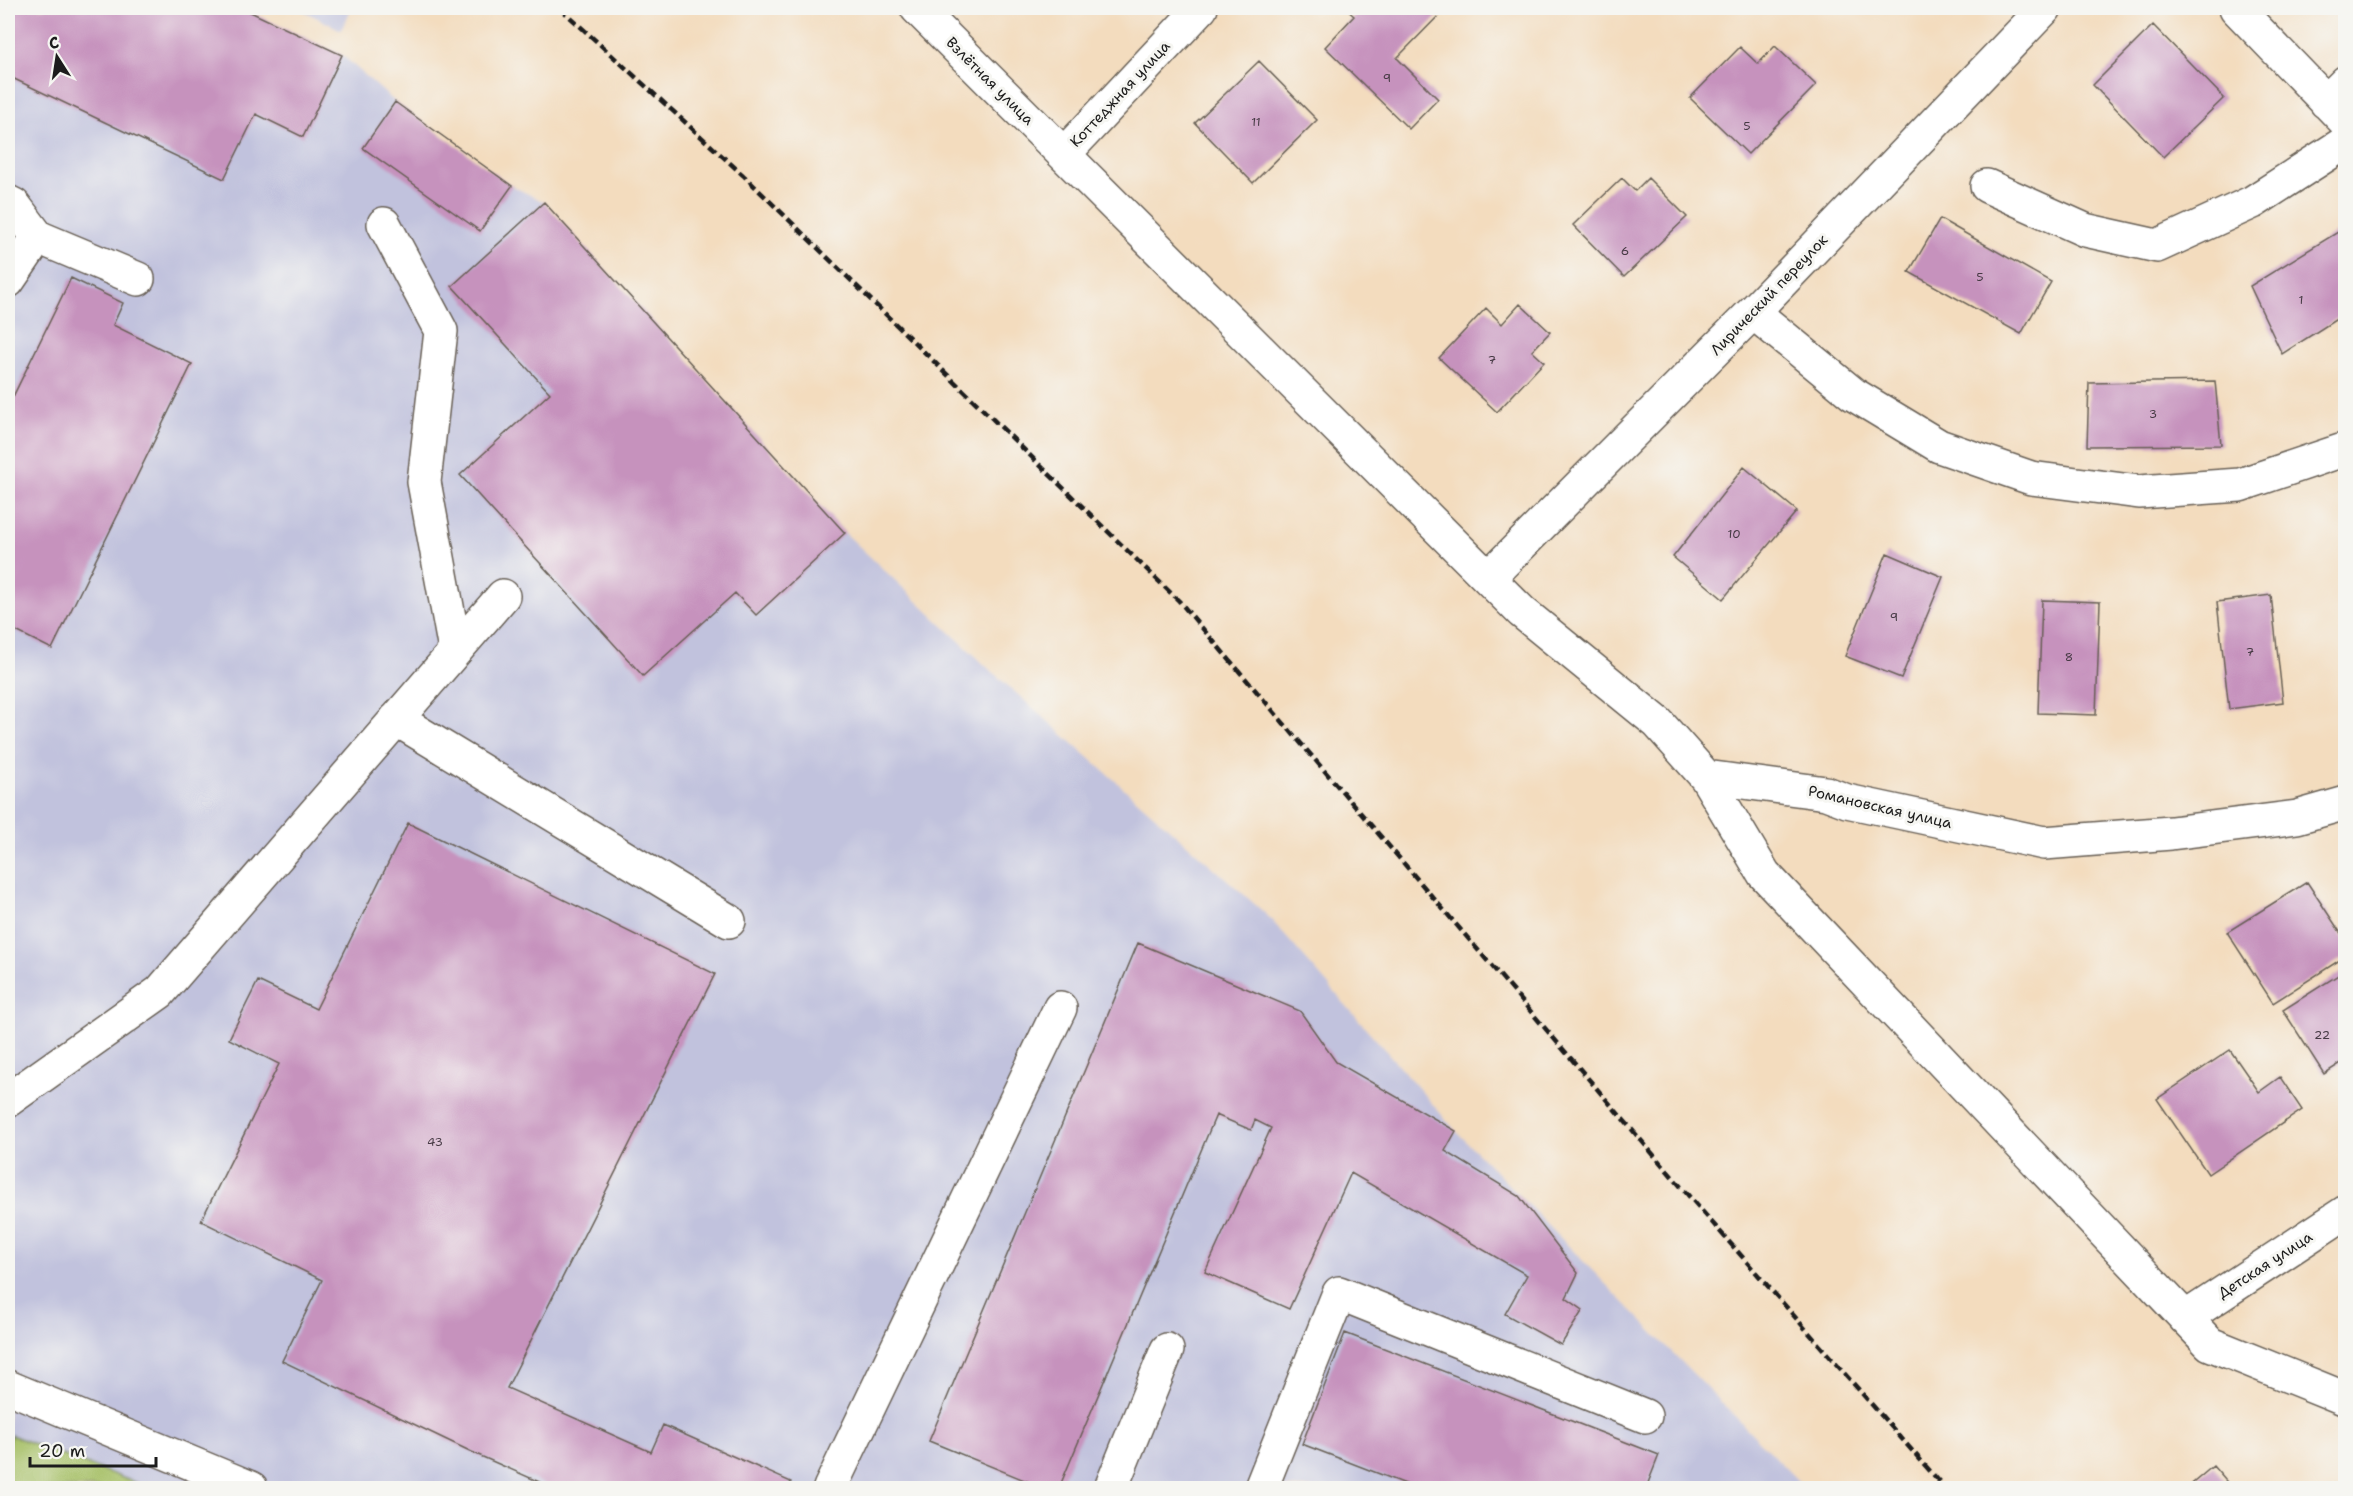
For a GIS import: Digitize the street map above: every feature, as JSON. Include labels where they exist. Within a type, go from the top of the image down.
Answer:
[{"type":"street","name":"Взлётная улица","points":[[917,8],[1488,578]]},
{"type":"street","name":"Коттеджная улица","points":[[1064,154],[1201,8]]},
{"type":"street","name":"Лирический переулок","points":[[1488,578],[1753,312],[2045,8]]},
{"type":"street","points":[[2236,8],[2339,102]]},
{"type":"street","points":[[1987,186],[2085,230],[2157,246],[2253,202],[2346,142]]},
{"type":"street","points":[[8,202],[14,205],[38,237],[138,279]]},
{"type":"street","points":[[384,224],[441,331],[424,482],[455,650]]},
{"type":"street","points":[[8,280],[38,237]]},
{"type":"street","points":[[1753,312],[1853,394],[1939,446],[2031,478],[2139,492],[2240,485],[2346,449]]},
{"type":"street","points":[[1488,578],[1522,612],[1658,723],[1706,777],[1764,874],[2210,1344],[2346,1399]]},
{"type":"street","points":[[8,1100],[160,992],[503,596]]},
{"type":"street","points":[[396,719],[729,921]]},
{"type":"street","name":"Романовская улица","points":[[1706,777],[1826,793],[1847,801],[2044,843],[2171,834],[2263,822],[2297,817],[2346,803]]},
{"type":"street","points":[[830,1488],[1060,1008]]},
{"type":"street","name":"Детская улица","points":[[2186,1318],[2346,1212]]},
{"type":"street","points":[[1261,1488],[1339,1293],[1645,1416]]},
{"type":"street","points":[[1111,1488],[1167,1350]]},
{"type":"street","points":[[8,1387],[251,1488]]},
{"type":"shaded area","points":[[8,8],[242,8],[342,55],[395,102],[512,186],[544,202],[845,533],[990,670],[1267,915],[1456,1131],[1805,1488],[149,1488],[11,1435],[8,1442]]},
{"type":"shaded area","points":[[298,8],[352,8],[341,30]]},
{"type":"green space","points":[[11,1435],[149,1488],[8,1488],[8,1442]]},
{"type":"building","points":[[8,8],[242,8],[342,55],[303,137],[256,114],[224,179],[8,76]]},
{"type":"building","points":[[1345,8],[1446,8],[1397,58],[1438,99],[1409,129],[1325,47],[1354,16]]},
{"type":"building","points":[[2153,25],[2224,98],[2163,157],[2093,85]]},
{"type":"building","points":[[1775,46],[1816,85],[1748,154],[1690,98],[1740,47],[1758,64]]},
{"type":"building","points":[[1259,61],[1317,120],[1253,183],[1195,123]]},
{"type":"building","points":[[395,102],[512,186],[480,231],[363,148]]},
{"type":"building","points":[[1622,178],[1635,191],[1648,178],[1687,217],[1624,277],[1573,225]]},
{"type":"building","points":[[544,202],[845,533],[756,615],[735,593],[643,676],[460,475],[550,393],[452,286]]},
{"type":"building","points":[[1940,219],[2051,282],[2021,334],[1909,272]]},
{"type":"building","points":[[2346,227],[2346,313],[2282,354],[2250,286]]},
{"type":"building","points":[[71,278],[123,303],[113,325],[192,364],[52,649],[8,627],[8,407]]},
{"type":"building","points":[[1520,304],[1550,332],[1532,351],[1544,362],[1497,412],[1439,358],[1486,308],[1502,324]]},
{"type":"building","points":[[2215,381],[2221,445],[2087,446],[2089,383]]},
{"type":"building","points":[[1744,467],[1797,511],[1723,599],[1673,557]]},
{"type":"building","points":[[1887,553],[1943,577],[1901,678],[1845,656]]},
{"type":"building","points":[[2271,595],[2283,702],[2229,709],[2217,602]]},
{"type":"building","points":[[2042,600],[2100,602],[2096,715],[2038,713]]},
{"type":"building","points":[[408,823],[715,974],[507,1388],[651,1452],[663,1425],[791,1482],[788,1488],[553,1488],[476,1454],[282,1361],[322,1280],[201,1221],[279,1064],[229,1039],[258,981],[316,1009]]},
{"type":"building","points":[[2307,882],[2346,941],[2346,956],[2273,1003],[2227,932]]},
{"type":"building","points":[[1138,943],[1300,1011],[1336,1062],[1456,1131],[1445,1151],[1519,1196],[1578,1273],[1566,1298],[1583,1310],[1561,1345],[1505,1314],[1527,1275],[1351,1173],[1289,1309],[1205,1272],[1271,1128],[1255,1120],[1251,1130],[1216,1115],[1059,1488],[1044,1488],[929,1441]]},
{"type":"building","points":[[2346,970],[2346,1060],[2324,1074],[2283,1010]]},
{"type":"building","points":[[2230,1050],[2259,1092],[2280,1077],[2302,1110],[2208,1174],[2157,1099]]},
{"type":"building","points":[[1345,1333],[1659,1455],[1646,1488],[1416,1488],[1302,1444]]},
{"type":"building","points":[[2213,1466],[2232,1488],[2187,1488]]},
{"type":"railway","points":[[560,8],[743,175],[1179,601],[1688,1195],[1945,1488]]}]
